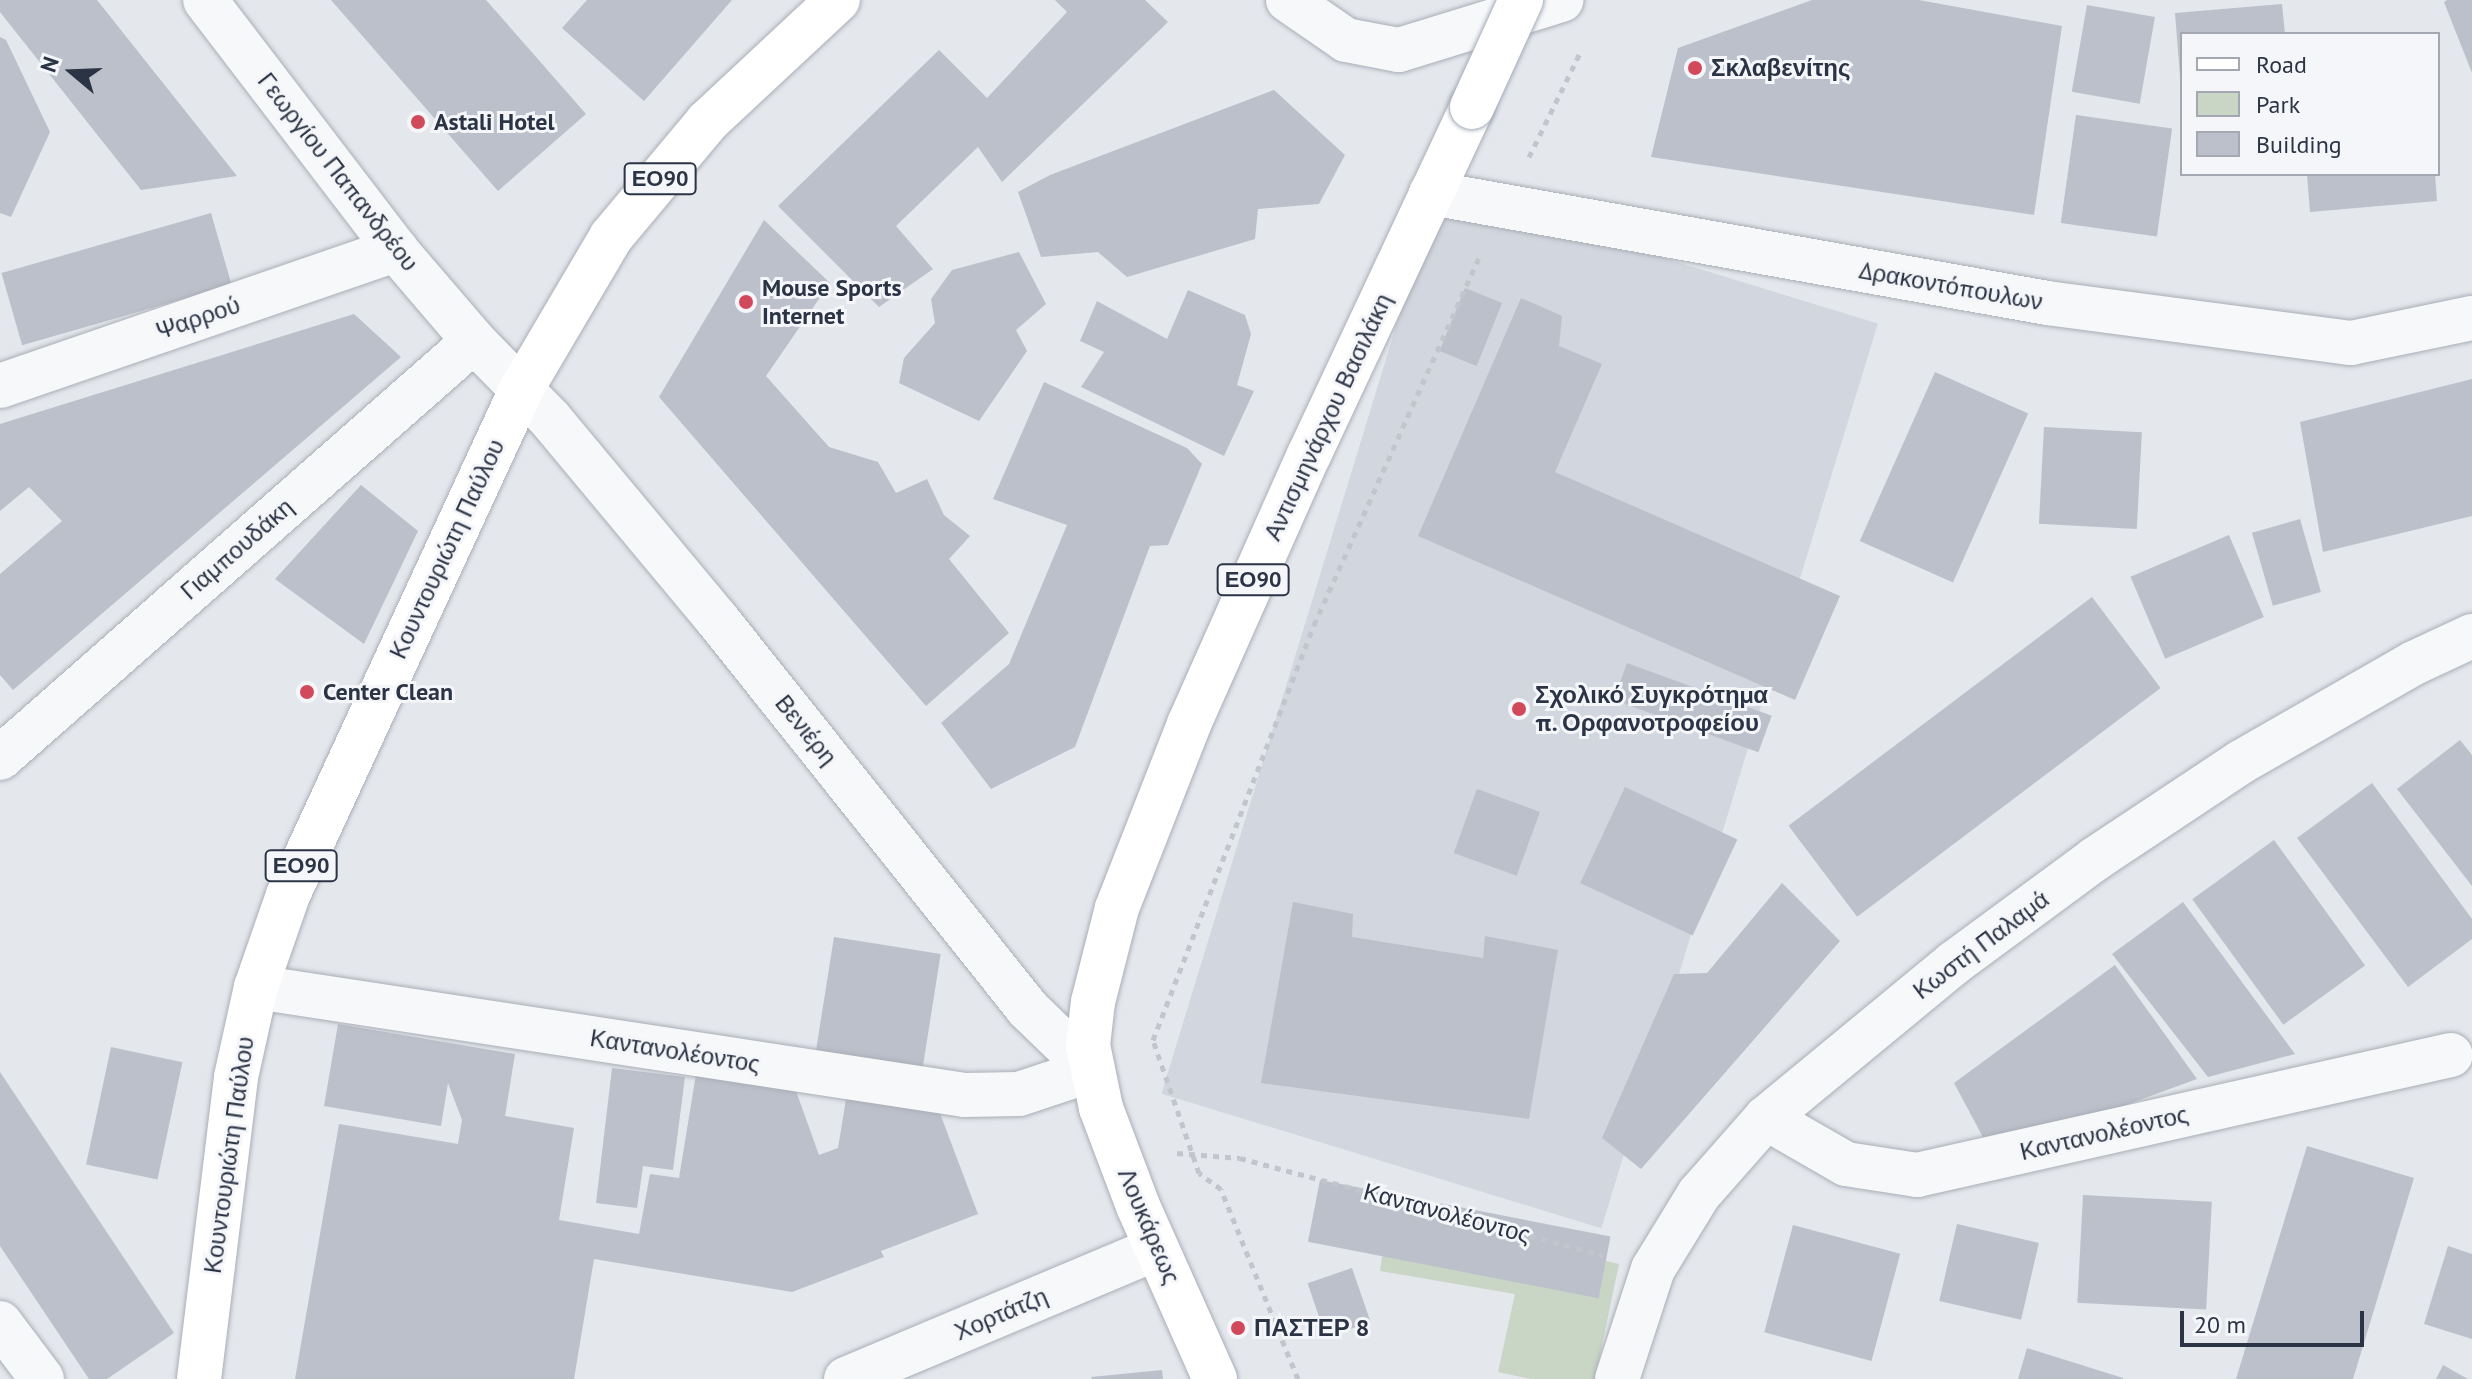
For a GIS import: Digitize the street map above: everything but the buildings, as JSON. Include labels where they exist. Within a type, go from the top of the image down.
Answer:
[{"type":"main road","name":"Κουντουριώτη Παύλου","points":[[199,1379],[236,1077],[256,987],[288,895],[521,390],[611,237],[707,122],[838,0]]},
{"type":"main road","name":"Αντισμηνάρχου Βασιλάκη","points":[[1091,1070],[1088,1045],[1100,967],[1140,847],[1202,696],[1521,0]]},
{"type":"main road","name":"Λουκάρεως","points":[[1091,1070],[1116,1149],[1156,1249],[1215,1379]]},
{"type":"street","name":"Γεωργίου Παπανδρέου","points":[[205,0],[396,250],[474,341],[521,390]]},
{"type":"street","points":[[1288,0],[1346,40],[1399,50],[1562,0]]},
{"type":"street","name":"Δρακοντόπουλων","points":[[1431,193],[2047,303],[2351,343],[2472,318]]},
{"type":"street","name":"Ψαρρού","points":[[0,386],[396,250]]},
{"type":"street","name":"Γιαμπουδάκη","points":[[0,758],[474,341]]},
{"type":"street","name":"Βενιέρη","points":[[521,390],[551,420],[716,618],[1028,1009],[1091,1070]]},
{"type":"street","name":"Κωστή Παλαμά","points":[[1617,1379],[1653,1269],[1699,1194],[1766,1118],[1954,963],[2095,859],[2241,762],[2414,663],[2472,636]]},
{"type":"street","name":"Καντανολέοντος","points":[[256,987],[965,1095],[1019,1094],[1091,1070]]},
{"type":"street","name":"Καντανολέοντος","points":[[1766,1118],[1846,1164],[1917,1175],[2451,1055]]},
{"type":"street","name":"Χορτάτζη","points":[[846,1379],[1156,1249]]},
{"type":"street","points":[[0,1323],[42,1379]]},
{"type":"path","points":[[1522,170],[1585,43]]},
{"type":"path","points":[[1298,1379],[1221,1189],[1199,1173],[1153,1040],[1314,625],[1487,241]]},
{"type":"path","name":"Καντανολέοντος","points":[[1240,1158],[1653,1269]]},
{"type":"shaded area","name":"Σχολικό Συγκρότημα π. Ορφανοτροφείου","points":[[1438,189],[1878,323],[1601,1228],[1161,1094]]},
{"type":"green space","points":[[1389,1210],[1619,1264],[1595,1379],[1531,1379],[1498,1372],[1515,1294],[1380,1271]]},
{"type":"place","name":"Σκλαβενίτης","points":[[1695,68]]},
{"type":"place","name":"Astali Hotel","points":[[418,122]]},
{"type":"place","name":"Mouse Sports Internet","points":[[746,302]]},
{"type":"place","name":"Center Clean","points":[[307,692]]},
{"type":"place","name":"Σχολικό Συγκρότημα π. Ορφανοτροφείου","points":[[1519,709]]},
{"type":"place","name":"ΠΑΣΤΕΡ 8","points":[[1238,1328]]}]
